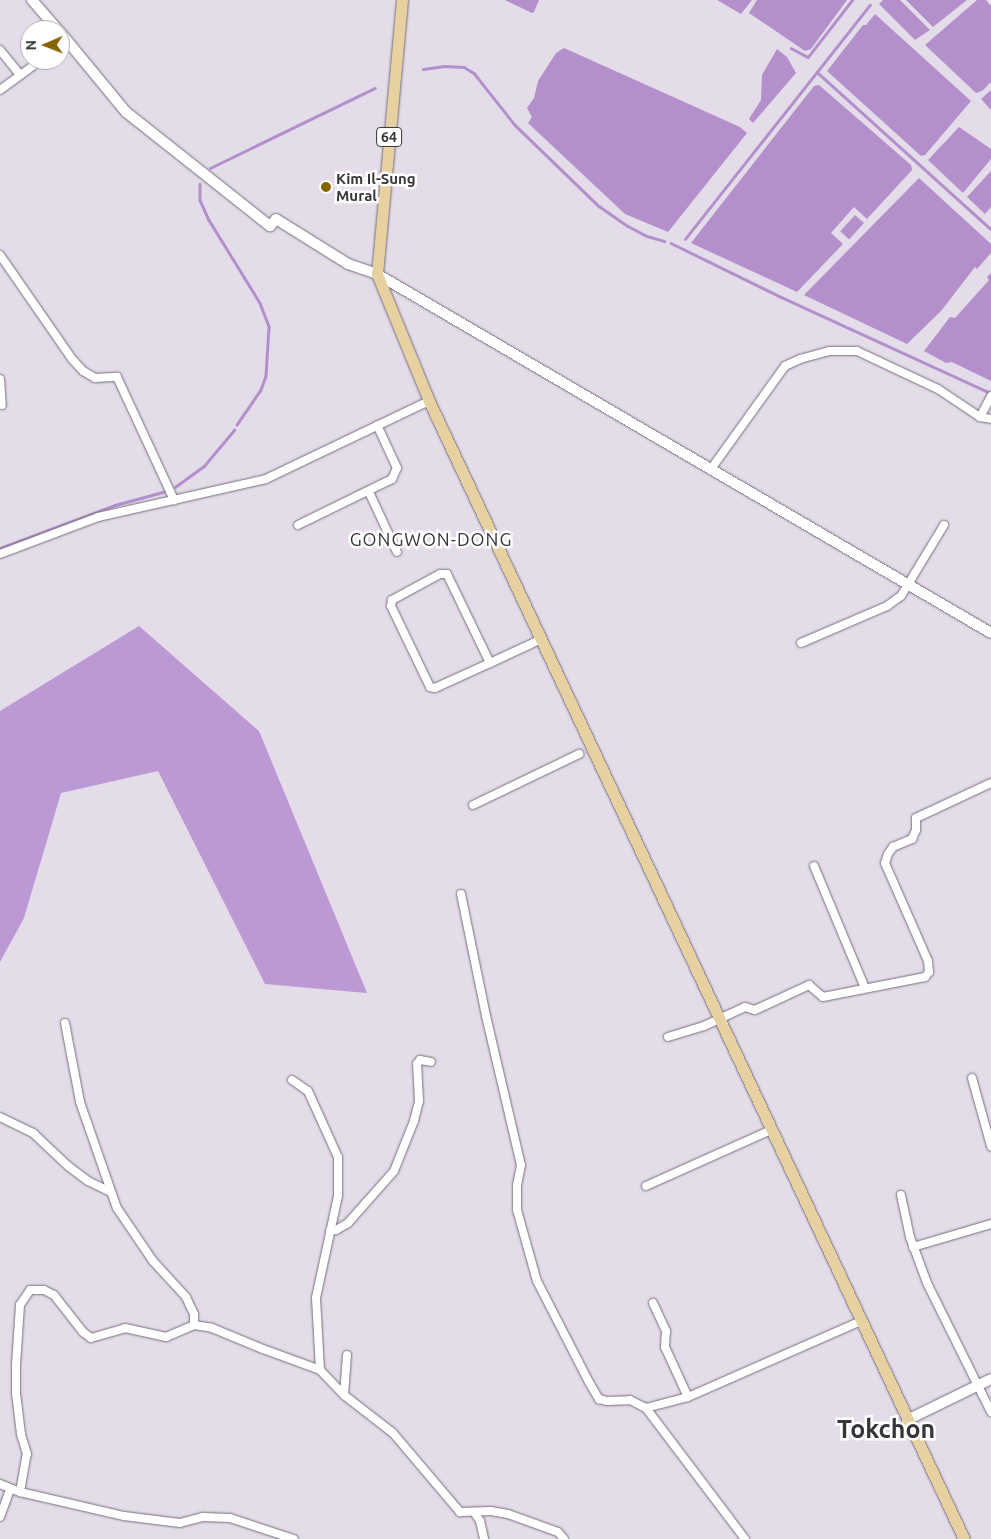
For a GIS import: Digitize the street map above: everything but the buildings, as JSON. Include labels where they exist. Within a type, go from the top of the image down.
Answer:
[{"type":"main road","points":[[32,0],[48,20]]},
{"type":"main road","name":"64","points":[[377,274],[402,0]]},
{"type":"main road","points":[[70,47],[126,112],[270,226],[276,219],[348,264],[377,274],[991,633]]},
{"type":"main road","points":[[377,274],[429,400],[964,1539]]},
{"type":"main road","points":[[907,1420],[991,1379]]},
{"type":"street","points":[[0,50],[20,75]]},
{"type":"street","points":[[0,90],[27,70]]},
{"type":"street","points":[[0,255],[72,359],[95,378],[117,377],[174,500]]},
{"type":"street","points":[[710,469],[786,366],[800,359],[829,351],[857,351],[938,389],[980,417],[991,419]]},
{"type":"street","points":[[0,379],[2,405]]},
{"type":"street","points":[[980,417],[991,396]]},
{"type":"street","points":[[0,554],[98,517],[266,479],[429,400]]},
{"type":"street","points":[[298,525],[369,492],[392,479],[397,468],[377,425]]},
{"type":"street","points":[[369,492],[397,552]]},
{"type":"street","points":[[801,642],[888,606],[901,596],[944,525]]},
{"type":"street","points":[[490,663],[447,574],[440,574],[392,600],[391,606],[430,687],[435,688],[490,663],[541,639]]},
{"type":"street","points":[[473,805],[579,754]]},
{"type":"street","points":[[668,1038],[745,1007],[755,1010],[809,985],[823,997],[925,976],[929,972],[928,961],[885,863],[893,847],[912,839],[916,830],[916,818],[991,783]]},
{"type":"street","points":[[814,866],[865,988]]},
{"type":"street","points":[[461,894],[486,1016],[521,1165],[517,1185],[517,1210],[537,1281],[589,1382],[600,1398],[607,1401],[630,1400],[646,1408],[745,1539]]},
{"type":"street","points":[[65,1023],[80,1102],[117,1208],[152,1261],[186,1297],[194,1314],[194,1325]]},
{"type":"street","points":[[330,1231],[336,1230],[348,1223],[394,1171],[414,1121],[419,1101],[417,1064],[420,1060],[431,1062]]},
{"type":"street","points":[[972,1078],[991,1146]]},
{"type":"street","points":[[292,1080],[308,1091],[338,1157],[338,1196],[316,1298],[320,1370]]},
{"type":"street","points":[[0,1116],[33,1133],[68,1166],[88,1181],[111,1192]]},
{"type":"street","points":[[646,1186],[771,1130]]},
{"type":"street","points":[[900,1195],[914,1247],[935,1300],[991,1412]]},
{"type":"street","points":[[914,1247],[991,1224]]},
{"type":"street","points":[[20,1492],[27,1454],[21,1434],[16,1393],[20,1305],[30,1290],[44,1290],[54,1295],[83,1332],[92,1338],[124,1328],[166,1337],[194,1325],[212,1328],[320,1370],[344,1395],[393,1433],[460,1512],[508,1514],[558,1532],[564,1539]]},
{"type":"street","points":[[653,1302],[666,1331],[664,1347],[688,1397]]},
{"type":"street","points":[[646,1408],[688,1397],[860,1321]]},
{"type":"street","points":[[344,1395],[347,1354]]},
{"type":"street","points":[[0,1484],[20,1492],[124,1516],[180,1523],[203,1517],[230,1518],[294,1539]]},
{"type":"street","points":[[0,1517],[10,1489]]},
{"type":"street","points":[[474,1512],[480,1521],[484,1539]]},
{"type":"shaded area","points":[[505,0],[539,0],[532,13]]},
{"type":"shaded area","points":[[717,0],[752,0],[741,14]]},
{"type":"shaded area","points":[[757,0],[847,0],[811,49],[805,51],[749,13]]},
{"type":"shaded area","points":[[883,0],[900,0],[930,30],[915,40],[879,4]]},
{"type":"shaded area","points":[[906,0],[967,0],[933,27]]},
{"type":"shaded area","points":[[977,0],[986,0],[991,6],[991,82],[982,91],[976,93],[925,45]]},
{"type":"shaded area","points":[[875,14],[971,101],[925,155],[921,156],[827,71],[863,25],[866,25]]},
{"type":"shaded area","points":[[564,48],[740,127],[747,133],[668,232],[625,214],[528,123],[532,117],[527,108],[534,98],[538,81],[556,53]]},
{"type":"shaded area","points":[[777,49],[787,57],[796,73],[753,123],[749,119],[761,100],[762,75]]},
{"type":"shaded area","points":[[819,85],[911,165],[912,170],[867,219],[854,207],[831,233],[843,244],[797,292],[691,243],[814,86]]},
{"type":"shaded area","points":[[991,90],[991,110],[981,99]]},
{"type":"shaded area","points":[[959,127],[991,149],[991,159],[963,193],[928,160]]},
{"type":"shaded area","points":[[991,171],[991,207],[985,214],[967,197]]},
{"type":"shaded area","points":[[919,178],[991,244],[991,253],[977,269],[975,267],[941,311],[907,344],[804,295]]},
{"type":"shaded area","points":[[855,215],[864,223],[849,239],[840,231]]},
{"type":"shaded area","points":[[991,273],[991,381],[952,362],[946,363],[924,351],[950,317],[955,318],[989,280],[987,277]]},
{"type":"shaded area","points":[[139,626],[259,731],[367,993],[265,984],[158,771],[61,793],[24,918],[0,962],[0,711]]},
{"type":"waterway","points":[[791,48],[808,57],[852,0]]},
{"type":"waterway","points":[[685,239],[870,5]]},
{"type":"waterway","points":[[423,69],[444,66],[464,67],[474,73],[515,125],[599,206],[628,226],[647,236],[664,241]]},
{"type":"waterway","points":[[817,72],[991,229]]},
{"type":"waterway","points":[[210,168],[375,88]]},
{"type":"waterway","points":[[200,184],[200,200],[209,220],[260,303],[269,327],[266,376],[261,390],[237,425]]},
{"type":"waterway","points":[[671,243],[781,297],[991,393]]},
{"type":"waterway","points":[[175,487],[204,466],[234,430]]},
{"type":"waterway","points":[[0,548],[115,505],[163,492]]},
{"type":"place","name":"Kim Il-Sung Mural","points":[[326,187]]},
{"type":"district","name":"GONGWON-DONG","points":[[431,539]]},
{"type":"district","name":"Tokchon","points":[[886,1429]]}]
